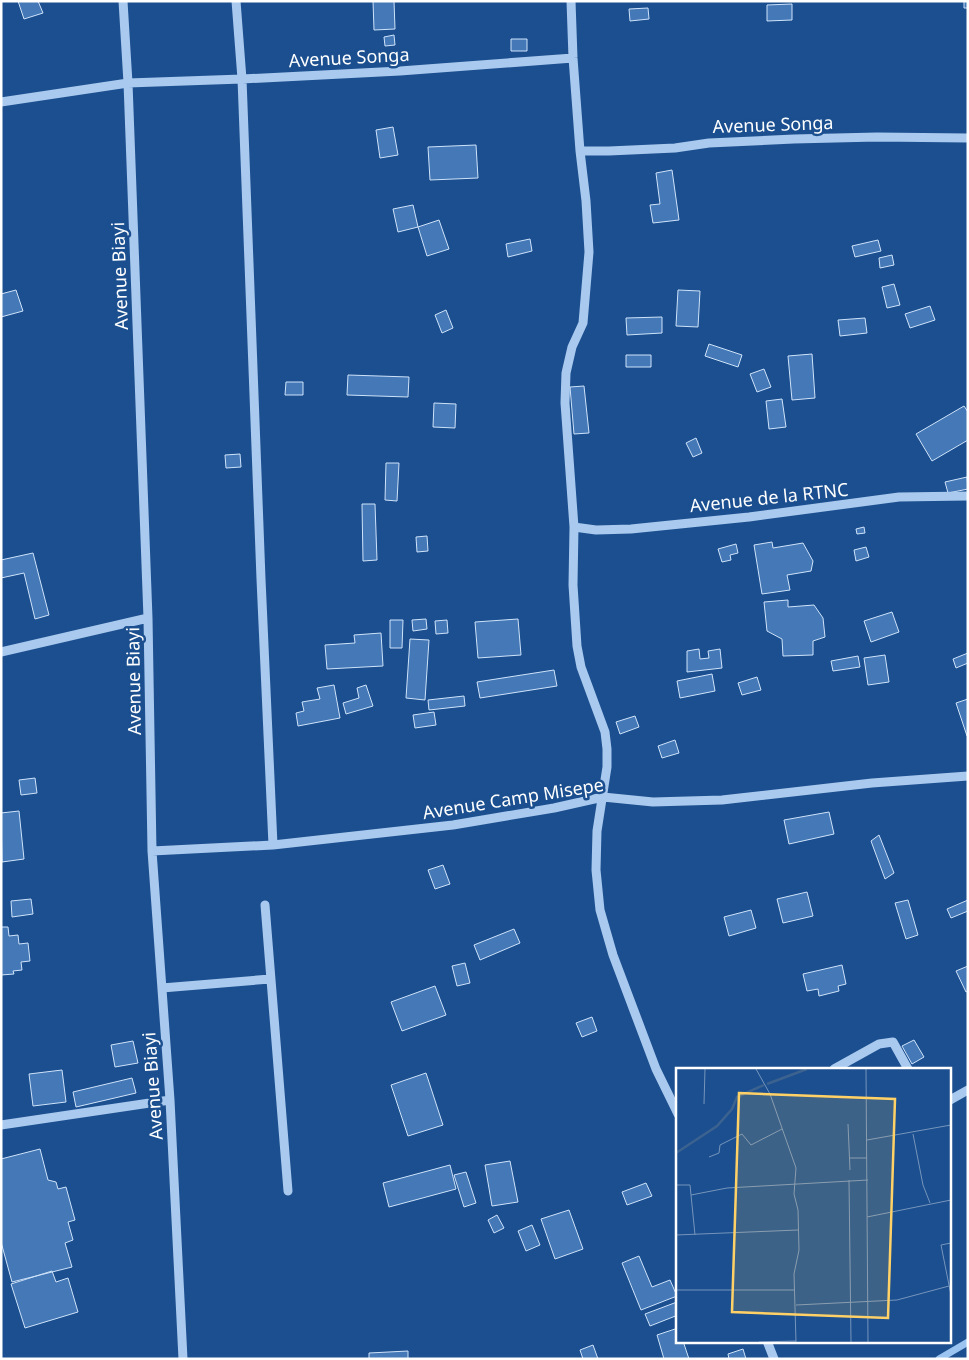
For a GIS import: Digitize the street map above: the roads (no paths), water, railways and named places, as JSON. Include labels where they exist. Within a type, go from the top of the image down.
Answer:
[{"type":"street","name":"Avenue Biayi","points":[[123,1],[128,83],[148,618],[152,851],[170,1100],[182,1359]]},
{"type":"street","points":[[236,1],[242,79],[260,580],[273,845]]},
{"type":"street","points":[[571,1],[573,58],[586,201],[588,261],[583,323],[572,347],[566,373],[565,403],[574,527],[576,630],[581,667],[605,732],[607,766],[597,831],[596,855],[600,910],[613,955],[656,1069],[676,1110]]},
{"type":"street","name":"Avenue Songa","points":[[1,102],[128,83],[400,71],[573,58]]},
{"type":"street","name":"Avenue Songa","points":[[580,151],[675,148],[709,143],[794,139],[877,137],[968,138]]},
{"type":"street","name":"Avenue de la RTNC","points":[[574,527],[596,530],[631,529],[749,517],[899,497],[968,496]]},
{"type":"street","points":[[1,652],[148,618]]},
{"type":"street","name":"Avenue Camp Misepe","points":[[152,851],[273,845],[453,826],[603,797],[653,802],[722,800],[872,782],[968,776]]},
{"type":"street","points":[[265,905],[288,1191]]},
{"type":"street","points":[[162,988],[270,979]]},
{"type":"street","points":[[836,1068],[885,1042],[892,1042],[907,1068]]},
{"type":"street","points":[[952,1099],[968,1090]]},
{"type":"street","points":[[1,1125],[170,1100]]},
{"type":"street","points":[[767,1342],[774,1359]]},
{"type":"waterway","points":[[939,1359],[968,1342]]}]
